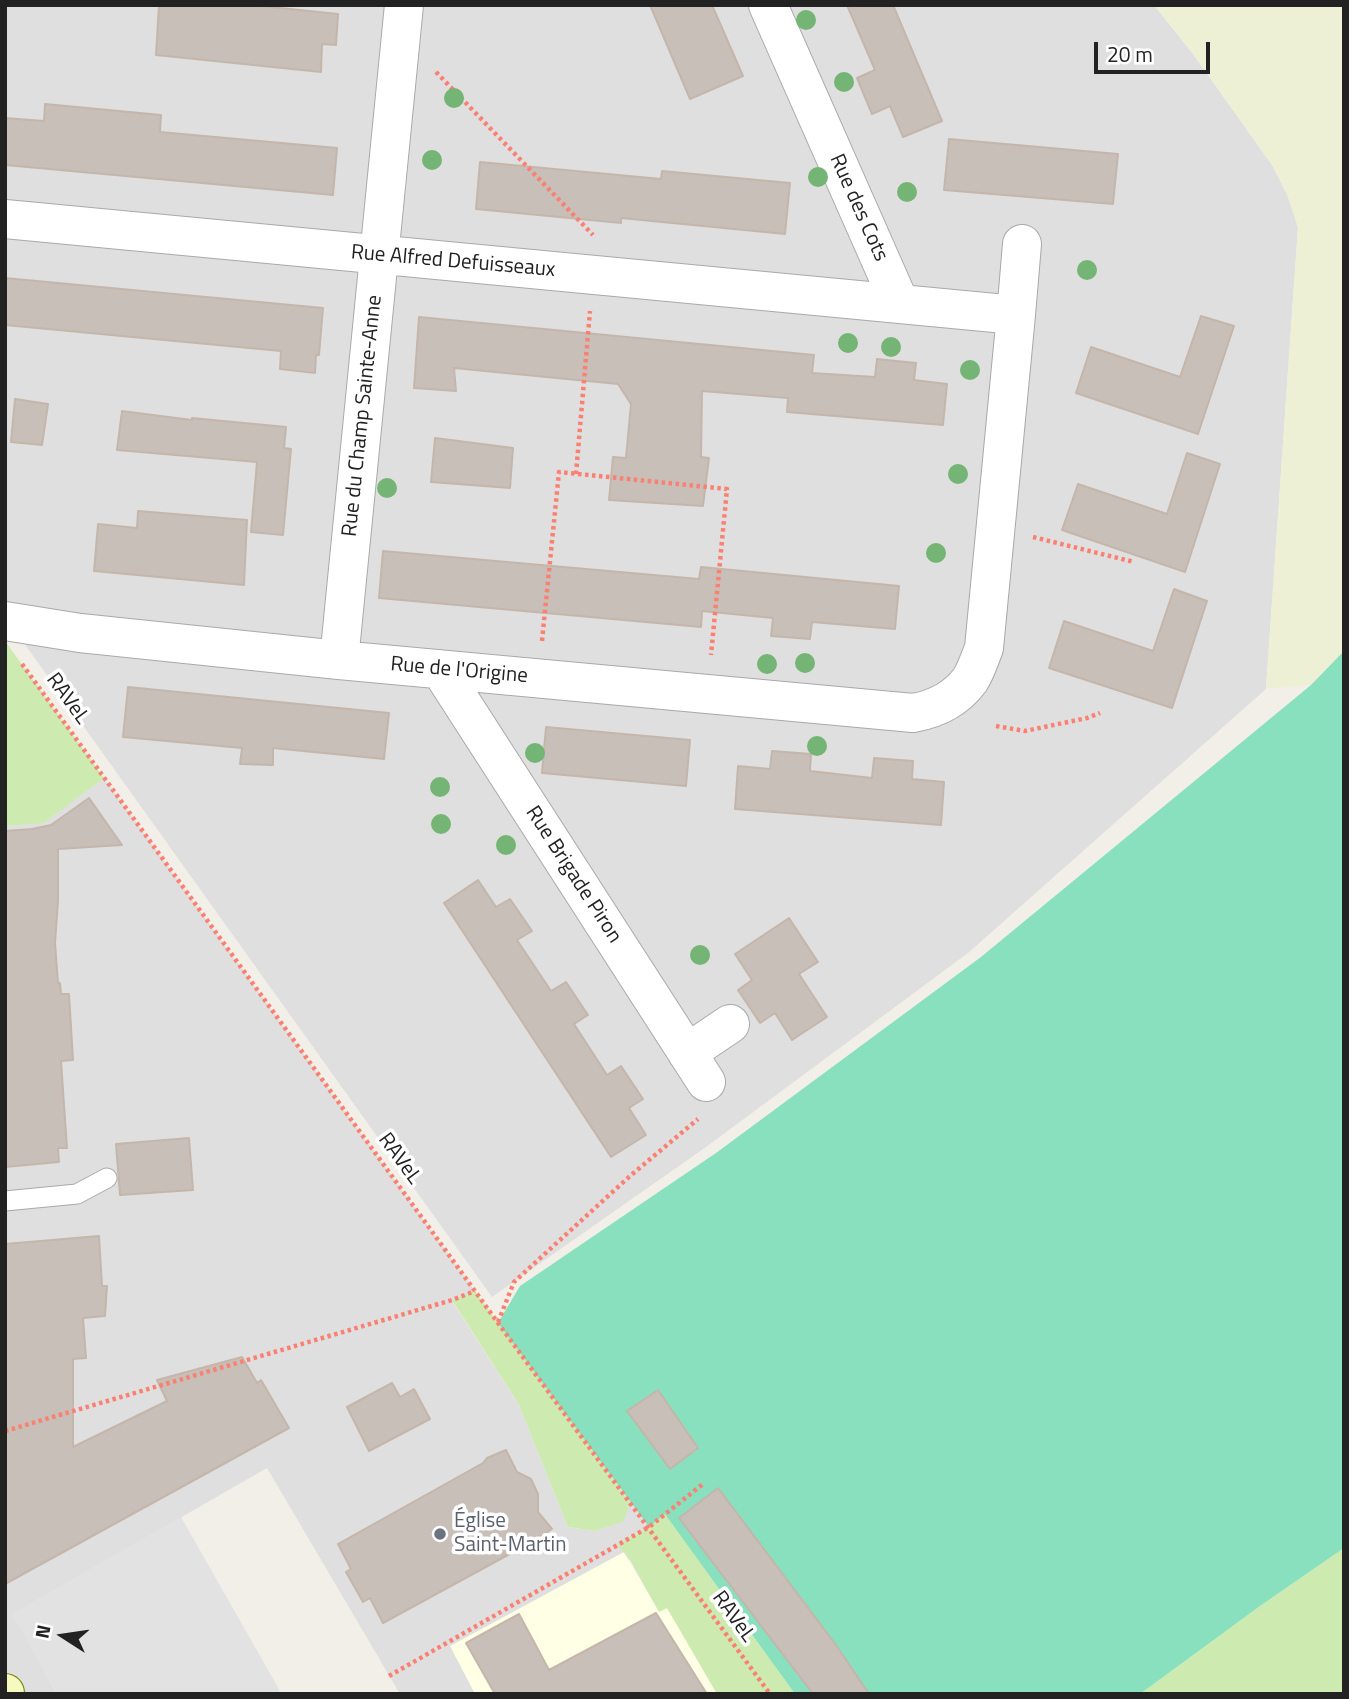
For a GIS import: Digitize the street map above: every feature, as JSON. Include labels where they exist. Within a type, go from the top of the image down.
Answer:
[{"type":"street","name":"Rue des Cots","points":[[768,5],[900,304]]},
{"type":"street","name":"Rue du Champ Sainte-Anne","points":[[339,660],[402,20]]},
{"type":"street","name":"Rue Alfred Defuisseaux","points":[[5,219],[900,304]]},
{"type":"street","points":[[995,528],[1022,244]]},
{"type":"street","points":[[900,304],[1016,315]]},
{"type":"street","name":"Rue de l'Origine","points":[[5,621],[80,633],[339,660],[913,713],[930,710],[949,701],[970,679],[984,648],[995,528]]},
{"type":"street","name":"Rue Brigade Piron","points":[[440,669],[697,1067]]},
{"type":"street","points":[[697,1067],[730,1024]]},
{"type":"lane","points":[[5,1201],[77,1194],[107,1178]]},
{"type":"path","points":[[402,20],[634,279]]},
{"type":"path","points":[[576,474],[593,275]]},
{"type":"path","points":[[538,678],[559,472],[727,489],[707,694]]},
{"type":"path","points":[[995,528],[1134,562]]},
{"type":"path","name":"RAVeL","points":[[21,662],[498,1323],[770,1694]]},
{"type":"path","points":[[996,726],[1025,731],[1100,713]]},
{"type":"path","points":[[498,1323],[514,1282],[630,1176],[708,1110],[697,1067]]},
{"type":"path","points":[[5,1431],[475,1291]]},
{"type":"path","points":[[389,1676],[649,1527],[703,1484]]},
{"type":"shaded area","points":[[5,5],[1154,5],[1193,54],[1272,165],[1286,191],[1298,227],[1266,689],[968,953],[706,1147],[492,1297],[26,646],[5,606]]},
{"type":"shaded area","points":[[1154,5],[1344,5],[1344,651],[1311,685],[1266,689],[1298,227],[1288,197],[1272,165],[1193,54]]},
{"type":"shaded area","points":[[104,778],[475,1291],[452,1301],[519,1405],[568,1527],[595,1531],[623,1521],[630,1502],[649,1527],[618,1544],[630,1560],[524,1625],[494,1694],[400,1694],[267,1468],[13,1614],[57,1694],[5,1694],[5,826],[44,822]]},
{"type":"shaded area","points":[[181,1517],[280,1691],[276,1694],[57,1694],[12,1614]]},
{"type":"shaded area","points":[[624,1552],[659,1612],[667,1608],[717,1694],[475,1694],[450,1646]]},
{"type":"green space","points":[[5,641],[104,778],[44,823],[5,826]]},
{"type":"green space","points":[[1344,651],[1344,1548],[1140,1694],[795,1694],[665,1514],[649,1527],[498,1323],[520,1286],[716,1153],[981,957],[1311,685]]},
{"type":"green space","points":[[475,1291],[630,1502],[624,1521],[595,1531],[568,1527],[519,1405],[452,1300]]},
{"type":"green space","points":[[665,1513],[795,1694],[717,1694],[667,1608],[659,1612],[630,1560],[617,1544],[649,1527]]},
{"type":"green space","points":[[1344,1548],[1344,1694],[1140,1694],[1260,1606]]},
{"type":"building","points":[[159,5],[252,5],[338,14],[336,45],[322,44],[321,72],[156,55]]},
{"type":"building","points":[[650,5],[712,5],[743,76],[690,99]]},
{"type":"building","points":[[847,5],[893,5],[942,121],[903,137],[890,106],[872,114],[857,78],[875,70]]},
{"type":"building","points":[[45,104],[161,115],[160,132],[337,148],[333,195],[5,165],[5,118],[44,121]]},
{"type":"building","points":[[949,139],[1118,154],[1113,204],[944,190]]},
{"type":"building","points":[[480,162],[661,179],[662,171],[790,183],[785,234],[621,218],[621,223],[476,209]]},
{"type":"building","points":[[5,278],[323,308],[315,373],[280,369],[281,351],[5,325]]},
{"type":"building","points":[[1201,316],[1234,326],[1198,434],[1076,393],[1091,347],[1180,377]]},
{"type":"building","points":[[419,317],[814,355],[812,373],[875,377],[877,359],[916,363],[914,380],[947,384],[943,425],[787,412],[788,398],[702,391],[701,457],[709,458],[703,506],[609,500],[613,457],[626,458],[631,404],[618,384],[454,368],[456,391],[414,388]]},
{"type":"building","points":[[15,399],[48,404],[42,445],[11,442]]},
{"type":"building","points":[[122,411],[192,420],[286,427],[284,448],[291,449],[283,535],[251,532],[257,462],[117,450]]},
{"type":"building","points":[[435,438],[513,448],[510,488],[431,482]]},
{"type":"building","points":[[1187,453],[1220,464],[1185,572],[1062,530],[1078,484],[1167,514]]},
{"type":"building","points":[[138,511],[247,520],[244,585],[94,571],[98,524],[137,528]]},
{"type":"building","points":[[383,551],[699,579],[701,567],[899,586],[895,629],[812,622],[810,639],[771,636],[773,618],[702,611],[701,627],[379,598]]},
{"type":"building","points":[[1174,589],[1207,601],[1172,708],[1049,668],[1064,621],[1153,651]]},
{"type":"building","points":[[128,687],[389,713],[384,759],[273,748],[273,765],[240,764],[242,748],[123,737]]},
{"type":"building","points":[[546,727],[690,740],[686,786],[542,773]]},
{"type":"building","points":[[772,751],[811,754],[810,771],[872,778],[874,758],[913,761],[912,779],[944,782],[941,825],[735,809],[738,766],[770,769]]},
{"type":"building","points":[[89,798],[122,845],[58,849],[55,943],[61,994],[69,994],[73,1060],[61,1061],[67,1148],[58,1148],[59,1162],[5,1167],[5,831],[51,825]]},
{"type":"building","points":[[478,880],[496,907],[510,899],[532,931],[517,940],[551,991],[566,982],[588,1015],[574,1024],[607,1075],[621,1066],[643,1099],[629,1108],[646,1135],[611,1157],[444,903]]},
{"type":"building","points":[[789,918],[818,962],[799,974],[827,1017],[792,1040],[775,1013],[760,1023],[738,990],[752,980],[735,954]]},
{"type":"building","points":[[189,1138],[193,1190],[120,1195],[116,1144]]},
{"type":"building","points":[[99,1236],[102,1286],[107,1286],[105,1316],[83,1318],[86,1358],[73,1359],[73,1447],[167,1401],[157,1380],[242,1357],[257,1383],[261,1380],[289,1428],[5,1584],[5,1244]]},
{"type":"building","points":[[392,1383],[400,1397],[414,1389],[430,1419],[369,1451],[347,1407]]},
{"type":"building","points":[[658,1390],[698,1448],[670,1469],[627,1411]]},
{"type":"building","name":"Église Saint-Martin","points":[[506,1450],[517,1472],[531,1479],[538,1494],[538,1512],[552,1529],[383,1623],[370,1598],[363,1602],[346,1572],[351,1569],[338,1544],[483,1463],[487,1458]]},
{"type":"building","points":[[718,1488],[836,1645],[869,1694],[813,1694],[679,1518]]},
{"type":"building","points":[[656,1613],[707,1694],[495,1694],[466,1643],[519,1614],[549,1670]]},
{"type":"place","name":"Église Saint-Martin","points":[[440,1534]]}]
